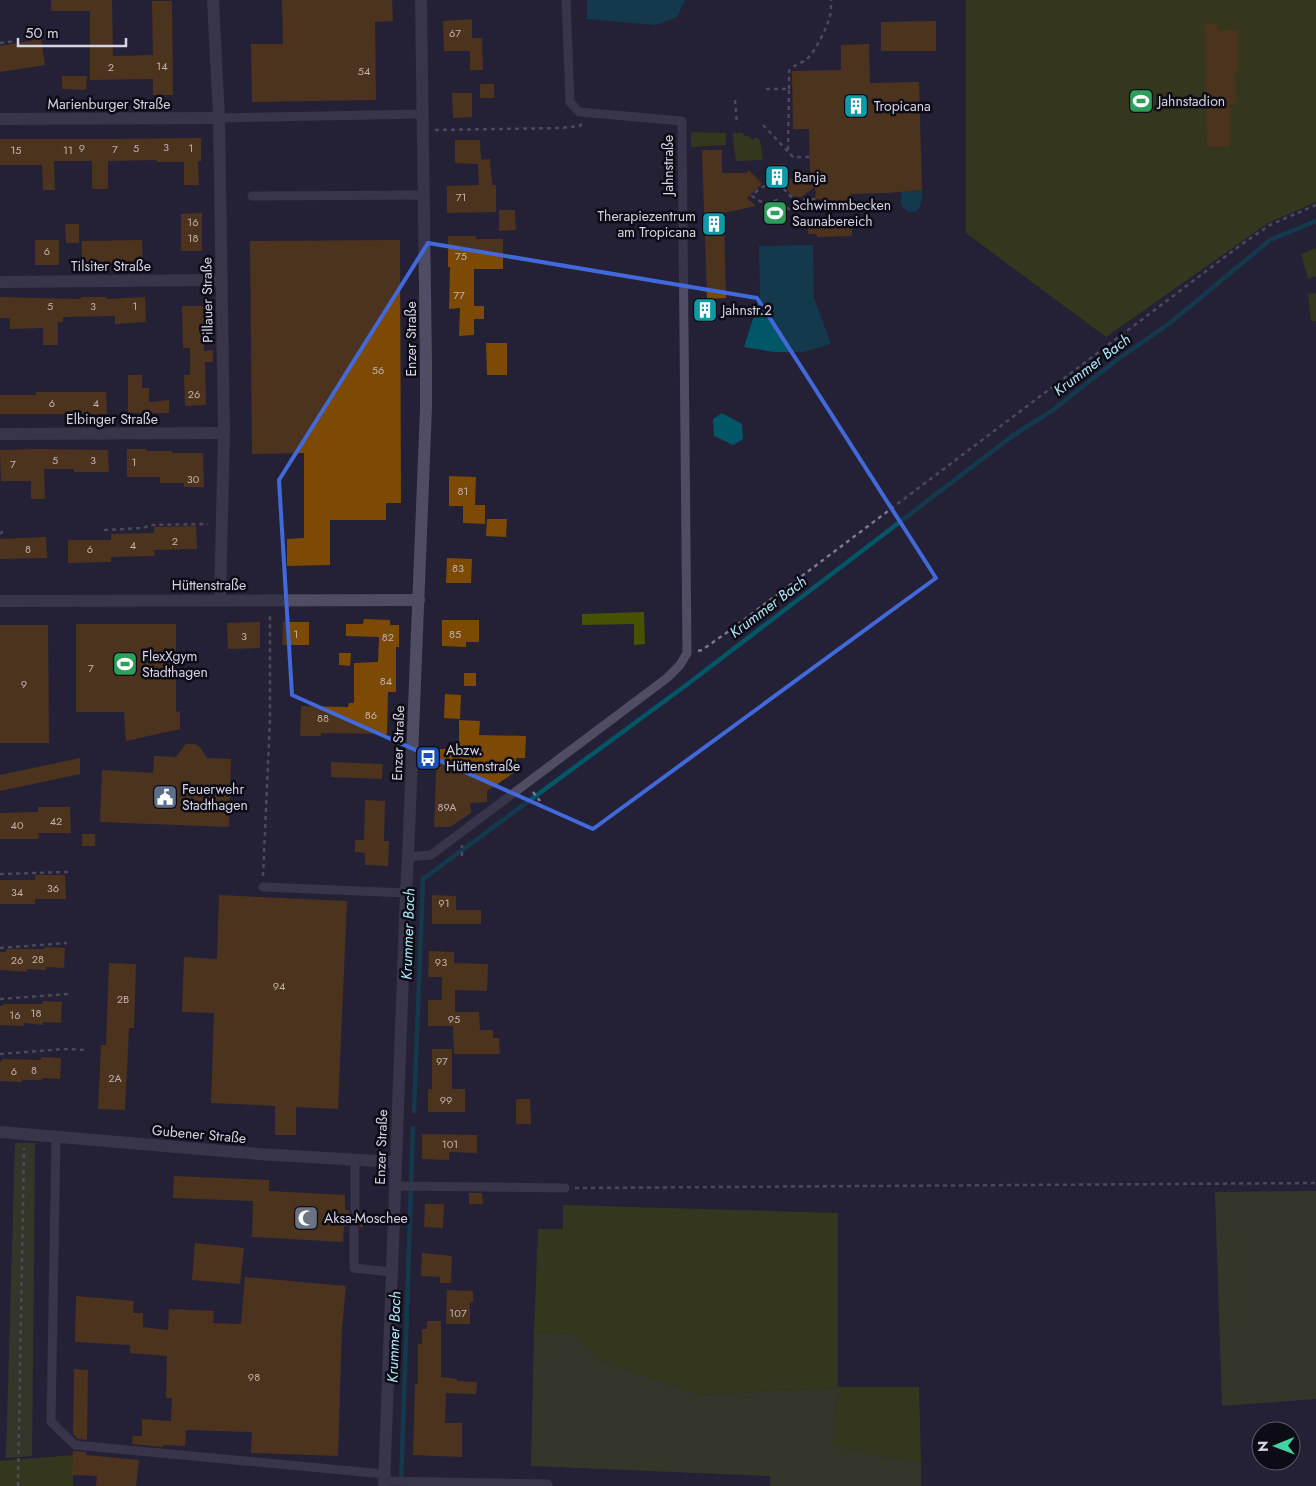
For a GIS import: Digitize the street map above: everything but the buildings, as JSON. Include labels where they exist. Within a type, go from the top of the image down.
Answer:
[{"type":"street","name":"Pillauer Straße","points":[[213,0],[219,118],[224,433],[220,600]]},
{"type":"street","name":"Enzer Straße","points":[[390,1481],[394,1186],[419,600],[426,364],[421,0]]},
{"type":"street","name":"Marienburger Straße","points":[[0,119],[219,118]]},
{"type":"street","name":"Tilsiter Straße","points":[[0,282],[222,280]]},
{"type":"street","name":"Elbinger Straße","points":[[0,434],[224,433]]},
{"type":"street","name":"Hüttenstraße","points":[[0,601],[419,600]]},
{"type":"street","name":"Gubener Straße","points":[[0,1132],[249,1154],[395,1162]]},
{"type":"lane","name":"Jahnstraße","points":[[566,0],[570,102],[579,112],[682,121],[688,653]]},
{"type":"lane","points":[[219,118],[423,114]]},
{"type":"lane","points":[[252,196],[424,195]]},
{"type":"lane","points":[[408,857],[431,855],[667,678],[680,665],[688,653]]},
{"type":"lane","points":[[263,886],[406,893]]},
{"type":"lane","points":[[56,1136],[51,1422],[75,1445],[390,1481],[548,1484],[548,1486]]},
{"type":"lane","points":[[354,1210],[355,1160]]},
{"type":"lane","points":[[394,1186],[565,1188]]},
{"type":"lane","points":[[354,1227],[354,1268],[392,1272]]},
{"type":"path","points":[[788,152],[789,71],[797,64],[807,60],[813,53],[830,16],[831,0]]},
{"type":"path","points":[[0,43],[15,40]]},
{"type":"path","points":[[766,88],[789,89]]},
{"type":"path","points":[[735,100],[736,124]]},
{"type":"path","points":[[423,130],[580,126],[589,113]]},
{"type":"path","points":[[763,125],[793,157],[810,157]]},
{"type":"path","points":[[790,210],[777,200],[766,203],[760,202],[752,196],[762,187],[776,184],[781,186],[793,198],[816,199]]},
{"type":"path","points":[[688,653],[702,650],[730,631],[1242,244],[1270,225],[1316,205]]},
{"type":"path","points":[[104,530],[143,528],[151,525],[222,524]]},
{"type":"path","points":[[263,886],[270,719],[270,600]]},
{"type":"path","points":[[530,788],[540,801]]},
{"type":"path","points":[[462,846],[462,856]]},
{"type":"path","points":[[0,874],[68,872]]},
{"type":"path","points":[[0,948],[67,943]]},
{"type":"path","points":[[0,999],[68,994]]},
{"type":"path","points":[[0,1054],[64,1049],[87,1050]]},
{"type":"path","points":[[18,1486],[24,1134]]},
{"type":"path","points":[[565,1188],[1316,1183]]},
{"type":"highlighted area","points":[[428,243],[757,298],[936,578],[593,829],[292,695],[279,480]]},
{"type":"green space","name":"Jahnstadion","points":[[966,0],[1316,0],[1316,202],[1268,223],[1106,337],[966,233]]},
{"type":"green space","points":[[692,132],[726,133],[726,145],[691,147]]},
{"type":"green space","points":[[733,133],[743,133],[744,136],[749,136],[753,140],[756,137],[760,140],[763,160],[736,161]]},
{"type":"green space","points":[[1316,248],[1316,276],[1308,279],[1301,254]]},
{"type":"green space","points":[[1316,293],[1316,321],[1311,321],[1308,294]]},
{"type":"green space","points":[[644,612],[645,644],[634,645],[634,624],[582,625],[582,614]]},
{"type":"green space","points":[[15,1143],[35,1143],[32,1456],[6,1458]]},
{"type":"green space","points":[[1316,1191],[1316,1399],[1222,1406],[1215,1192]]},
{"type":"green space","points":[[563,1205],[838,1213],[838,1387],[919,1387],[921,1463],[846,1450],[832,1444],[838,1388],[700,1395],[601,1361],[573,1334],[534,1332],[538,1229],[563,1229]]},
{"type":"green space","points":[[534,1332],[573,1334],[601,1361],[700,1395],[838,1388],[832,1444],[846,1450],[921,1463],[921,1486],[770,1486],[770,1476],[531,1466]]},
{"type":"green space","points":[[73,1455],[73,1486],[0,1486],[0,1461]]},
{"type":"water","points":[[587,0],[685,0],[677,17],[656,25],[587,19]]},
{"type":"water","points":[[922,190],[921,202],[916,211],[911,212],[903,207],[901,204],[902,192]]},
{"type":"water","name":"Schwimmbecken Saunabereich","points":[[776,203],[785,211],[773,223],[765,215]]},
{"type":"water","points":[[813,245],[814,298],[831,344],[803,352],[774,352],[744,347],[760,297],[759,246]]},
{"type":"water","points":[[722,413],[742,424],[743,439],[733,445],[714,436],[713,419]]},
{"type":"waterway","name":"Krummer Bach","points":[[414,1111],[423,879],[689,683],[1011,437],[1053,410],[1114,362],[1170,323],[1270,240],[1316,221]]},
{"type":"waterway","name":"Krummer Bach","points":[[401,1486],[413,1128]]},
{"type":"place","name":"Jahnstadion","points":[[1141,101]]},
{"type":"place","name":"Tropicana","points":[[856,106]]},
{"type":"place","name":"Banja","points":[[777,177]]},
{"type":"place","name":"Schwimmbecken Saunabereich","points":[[775,213]]},
{"type":"place","name":"Therapiezentrum am Tropicana","points":[[714,224]]},
{"type":"place","name":"Jahnstr.2","points":[[705,310]]},
{"type":"place","name":"FlexXgym Stadthagen","points":[[125,664]]},
{"type":"place","name":"Abzw. Hüttenstraße","points":[[428,758]]},
{"type":"place","name":"Feuerwehr Stadthagen","points":[[165,797]]},
{"type":"place","name":"Aksa-Moschee","points":[[306,1218]]}]
